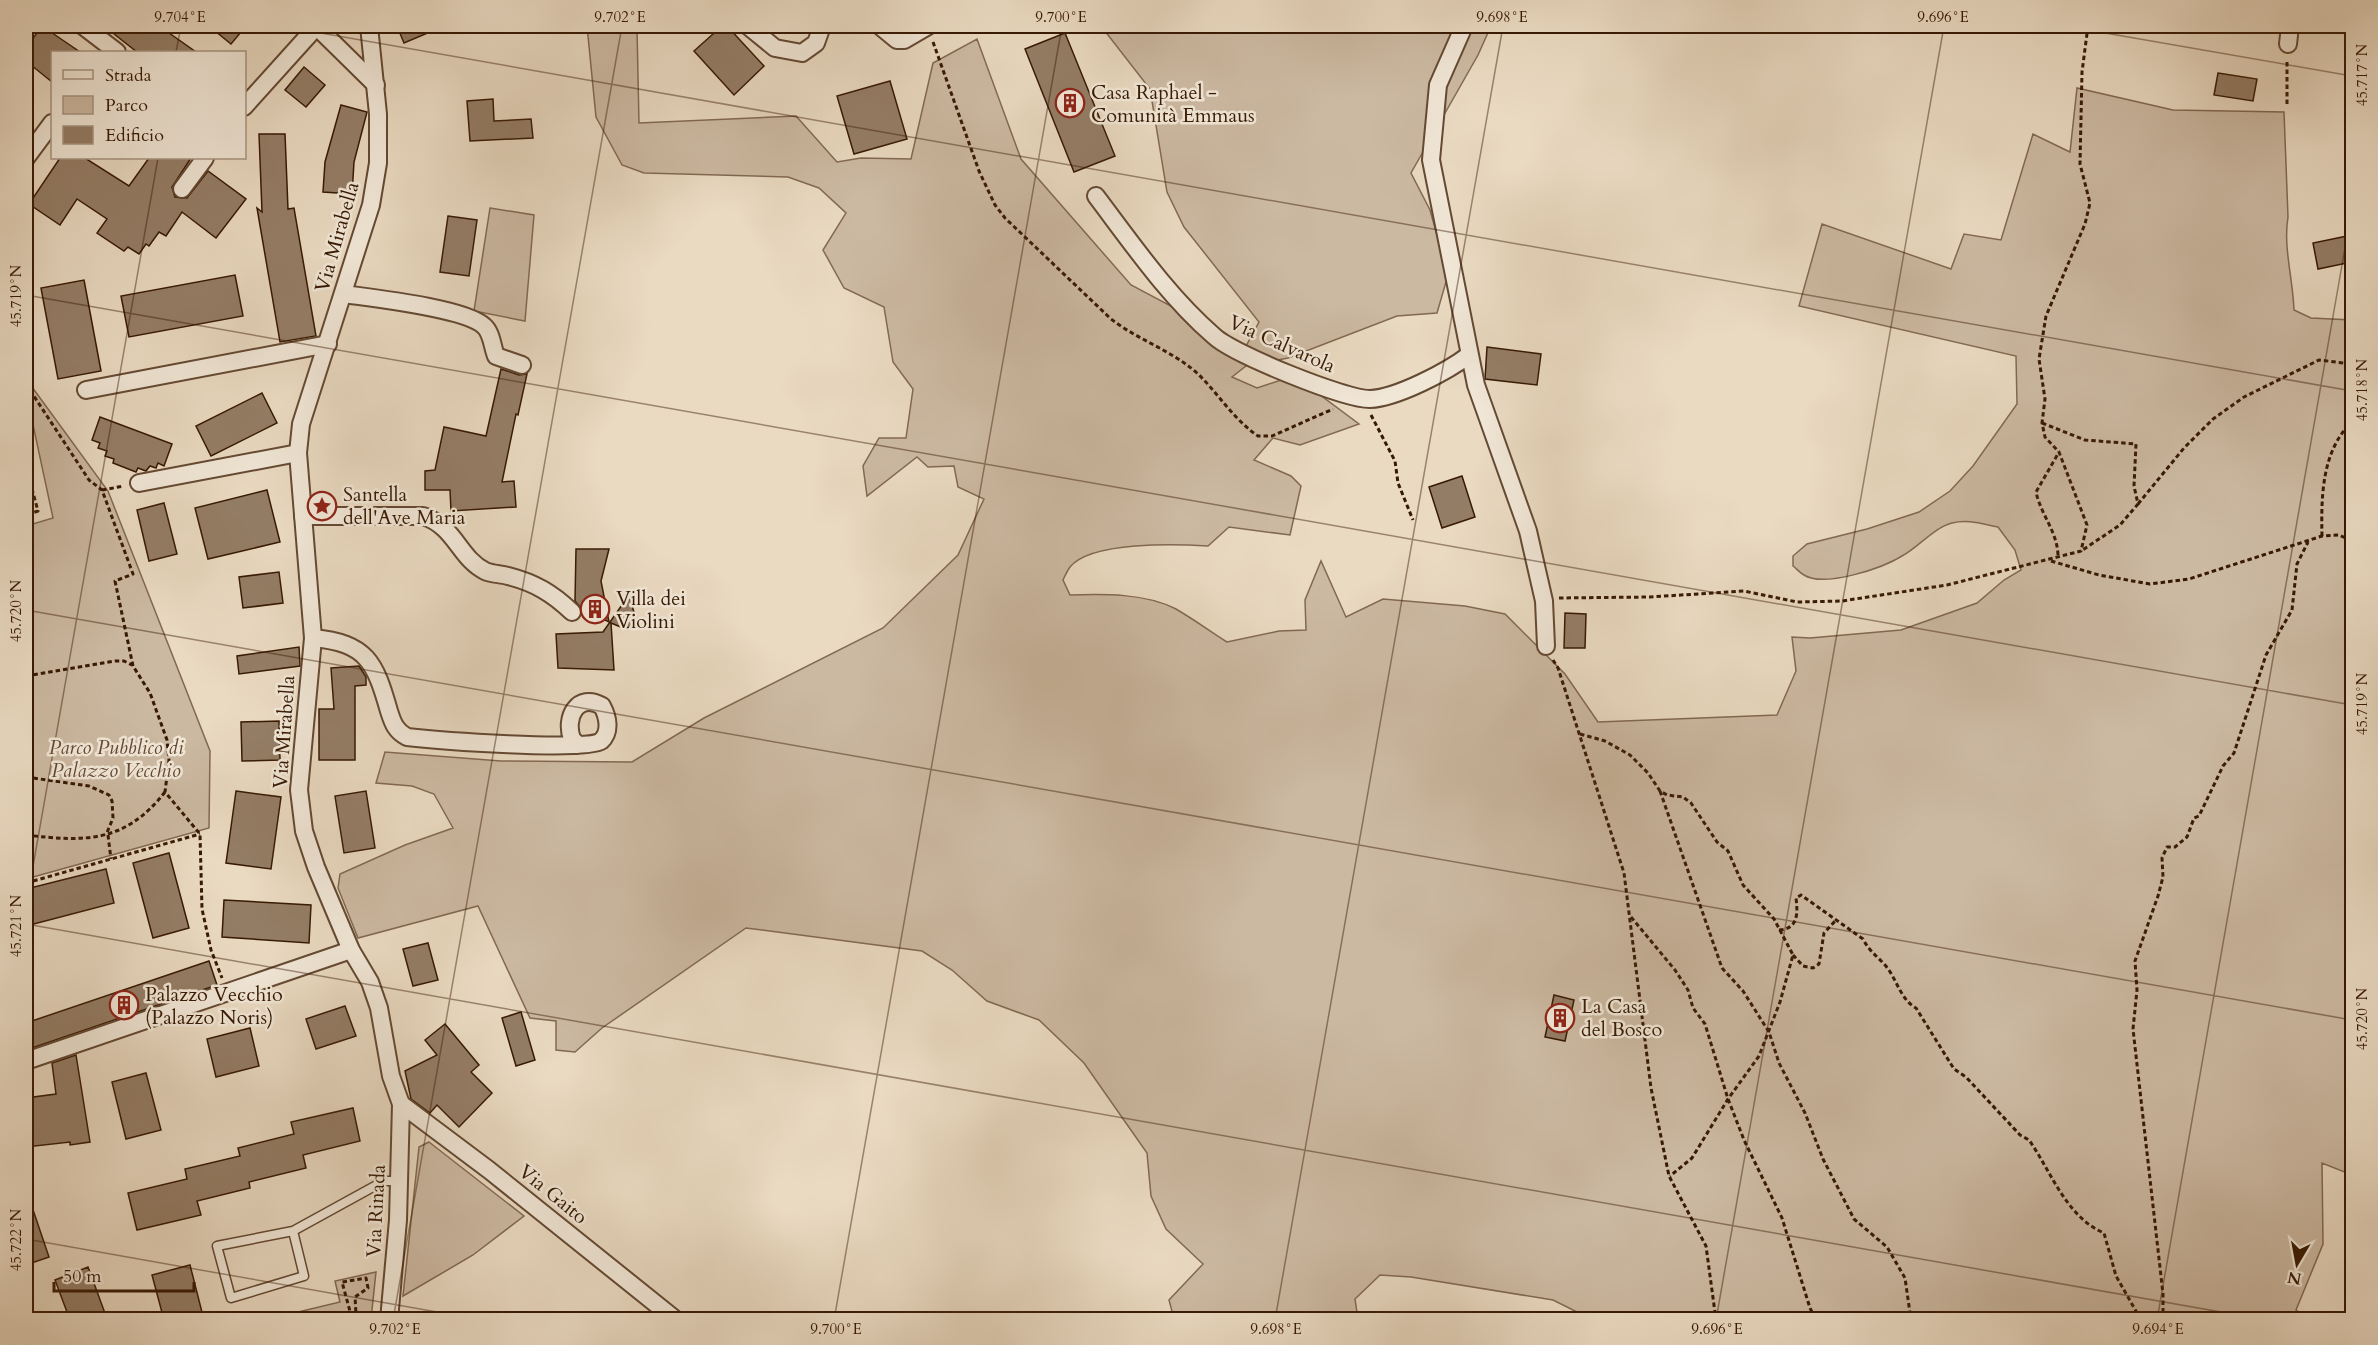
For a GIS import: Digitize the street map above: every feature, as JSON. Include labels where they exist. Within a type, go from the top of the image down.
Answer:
[{"type":"street","points":[[83,26],[111,51]]},
{"type":"street","points":[[246,105],[316,26],[376,85]]},
{"type":"street","name":"Via Mirabella","points":[[369,26],[376,85],[378,164],[371,205],[301,424],[298,453],[313,638],[299,790],[303,820],[316,867],[351,950],[370,982],[379,1008],[391,1076],[400,1104]]},
{"type":"street","points":[[748,26],[776,48],[802,53],[816,44],[822,26]]},
{"type":"street","points":[[880,26],[897,40],[904,40],[927,26]]},
{"type":"street","points":[[1464,26],[1438,85],[1431,160],[1476,385],[1528,531],[1544,601],[1546,646]]},
{"type":"street","points":[[2288,44],[2290,26]]},
{"type":"street","points":[[26,158],[51,124]]},
{"type":"street","points":[[182,189],[204,159]]},
{"type":"street","name":"Via Calvarola","points":[[1096,196],[1167,288],[1215,338],[1254,359],[1362,398]]},
{"type":"street","points":[[344,294],[432,309],[476,320],[489,333],[496,356],[522,365]]},
{"type":"street","points":[[86,390],[328,344]]},
{"type":"street","points":[[1362,398],[1382,397],[1431,377],[1469,355]]},
{"type":"street","points":[[139,483],[298,453]]},
{"type":"street","points":[[303,516],[423,516],[436,520],[448,530],[473,562],[485,571],[546,589],[572,612]]},
{"type":"street","points":[[313,638],[351,645],[365,656],[381,686],[392,722],[398,732],[407,736],[579,745]]},
{"type":"street","points":[[32,1059],[227,990],[351,950]]},
{"type":"street","name":"Via Rinada","points":[[389,1320],[400,1181],[400,1104]]},
{"type":"street","name":"Via Gaito","points":[[400,1104],[489,1170],[676,1320]]},
{"type":"lane","points":[[293,1231],[304,1276],[231,1298],[217,1246],[293,1231],[384,1180],[400,1181]]},
{"type":"path","points":[[927,26],[979,171],[995,205],[1013,226],[1126,331],[1150,341],[1197,373],[1234,415],[1257,436],[1272,436],[1323,412],[1362,398],[1395,461],[1398,483],[1413,520]]},
{"type":"path","points":[[2081,551],[2087,525],[2059,452],[2045,437],[2042,423],[2045,399],[2039,359],[2046,316],[2085,224],[2090,203],[2080,164],[2082,72],[2088,26]]},
{"type":"path","points":[[2287,104],[2288,44]]},
{"type":"path","points":[[1544,601],[1569,597],[1650,597],[1744,591],[1797,602],[1842,601],[1947,585],[2081,551],[2120,525],[2184,448],[2213,419],[2244,397],[2319,360],[2352,364]]},
{"type":"path","points":[[26,384],[89,480],[102,490],[133,574],[116,581],[133,666],[150,693],[161,720],[169,760],[165,792],[155,804],[125,828],[107,835],[75,840],[26,835]]},
{"type":"path","points":[[2322,536],[2321,509],[2329,455],[2341,432],[2352,422]]},
{"type":"path","points":[[2042,423],[2085,440],[2136,444],[2134,486],[2138,504]]},
{"type":"path","points":[[2058,555],[2058,541],[2038,504],[2036,492],[2059,452]]},
{"type":"path","points":[[26,467],[38,511],[26,515]]},
{"type":"path","points":[[2050,560],[2099,576],[2150,584],[2189,579],[2223,566],[2322,536],[2339,535],[2352,541]]},
{"type":"path","points":[[2163,1320],[2163,1294],[2133,1029],[2137,990],[2135,961],[2163,877],[2162,858],[2167,847],[2175,847],[2187,837],[2194,818],[2199,816],[2223,766],[2234,753],[2266,655],[2292,610],[2297,564],[2308,542]]},
{"type":"path","points":[[1546,646],[1558,668],[1624,873],[1651,1088],[1669,1176],[1706,1246],[1717,1306],[1716,1320]]},
{"type":"path","points":[[26,676],[115,661],[124,661],[133,666]]},
{"type":"path","points":[[1580,734],[1605,741],[1630,755],[1648,773],[1660,791],[1722,968],[1743,991],[1769,1032],[1779,1063],[1854,1219],[1887,1247],[1905,1278],[1911,1320]]},
{"type":"path","points":[[26,777],[89,786],[109,795],[112,801],[113,818],[107,835],[111,859]]},
{"type":"path","points":[[1660,791],[1667,795],[1683,797],[1691,803],[1717,842],[1728,851],[1743,885],[1774,919],[1793,954],[1803,966],[1813,968],[1819,964],[1824,933],[1836,920]]},
{"type":"path","points":[[165,792],[200,834],[202,909],[211,950],[227,990]]},
{"type":"path","points":[[26,883],[200,834]]},
{"type":"path","points":[[1779,930],[1789,929],[1794,925],[1798,913],[1796,898],[1801,895],[1863,939],[1869,951],[1885,965],[1907,1003],[1916,1008],[1954,1069],[1966,1077],[2020,1135],[2029,1140],[2066,1201],[2090,1227],[2104,1233],[2116,1276],[2140,1320]]},
{"type":"path","points":[[1630,916],[1688,990],[1693,1008],[1705,1024],[1728,1099],[1744,1140],[1782,1218],[1816,1320]]},
{"type":"path","points":[[1669,1176],[1692,1158],[1728,1099],[1759,1056],[1769,1032],[1793,954]]},
{"type":"path","points":[[329,1320],[356,1314],[355,1297],[368,1288],[366,1278],[342,1282],[351,1315]]},
{"type":"green space","points":[[587,26],[618,26],[637,29],[639,123],[796,116],[837,162],[861,158],[911,159],[933,63],[977,39],[1021,159],[1131,285],[1246,346],[1259,322],[1184,227],[1167,192],[1150,89],[1101,26],[1491,26],[1478,55],[1411,173],[1430,210],[1448,275],[1437,313],[1397,316],[1288,358],[1246,366],[1232,377],[1257,388],[1287,378],[1320,395],[1359,424],[1300,445],[1273,438],[1254,460],[1291,476],[1301,486],[1290,535],[1229,527],[1208,546],[1156,545],[1115,548],[1096,552],[1081,559],[1070,567],[1063,580],[1070,595],[1138,597],[1164,604],[1176,609],[1227,642],[1279,631],[1306,630],[1305,600],[1321,561],[1346,617],[1383,599],[1465,606],[1505,614],[1565,674],[1598,722],[1777,715],[1796,671],[1792,637],[1810,638],[1901,630],[1977,603],[2004,580],[2021,570],[2015,550],[1998,527],[1975,522],[1945,525],[1893,561],[1853,575],[1839,578],[1813,578],[1793,566],[1793,556],[1807,544],[1867,529],[1919,512],[1950,491],[1973,466],[2017,404],[2016,356],[1799,306],[1822,224],[1951,269],[1964,234],[2001,240],[2033,134],[2070,152],[2077,88],[2173,110],[2284,112],[2287,251],[2294,310],[2311,318],[2352,320],[2352,1175],[2322,1163],[2323,1244],[2296,1310],[2309,1319],[1591,1319],[1553,1300],[1411,1277],[1380,1275],[1355,1299],[1358,1319],[1174,1319],[1169,1300],[1203,1264],[1166,1229],[1151,1196],[1147,1153],[1084,1063],[1039,1020],[987,1001],[952,970],[922,951],[746,928],[602,1028],[575,1052],[556,1050],[556,1021],[530,1018],[478,906],[358,938],[338,888],[340,874],[405,845],[453,828],[434,794],[412,786],[376,783],[385,752],[501,761],[632,762],[704,718],[883,628],[958,555],[984,499],[958,487],[954,466],[928,467],[917,457],[867,496],[863,466],[879,438],[906,438],[913,389],[893,362],[884,307],[844,288],[823,250],[846,213],[819,188],[788,177],[644,173],[622,165],[596,117]]},
{"type":"green space","points":[[490,208],[534,215],[525,321],[474,311]]},
{"type":"green space","name":"Parco Pubblico di Palazzo Vecchio","points":[[32,387],[108,491],[210,751],[209,828],[26,879],[26,526],[53,518],[26,392]]},
{"type":"green space","points":[[429,1142],[524,1216],[473,1255],[403,1296],[419,1147]]},
{"type":"green space","points":[[376,1272],[371,1319],[269,1319],[340,1302],[335,1281]]},
{"type":"building","points":[[42,26],[79,51],[51,51],[51,81],[26,61],[26,48]]},
{"type":"building","points":[[104,26],[159,26],[195,51],[136,51]]},
{"type":"building","points":[[209,26],[246,26],[231,44]]},
{"type":"building","points":[[397,26],[444,26],[404,43]]},
{"type":"building","points":[[722,26],[727,26],[764,66],[734,95],[694,51]]},
{"type":"building","name":"Casa Raphael - Comunità Emmaus","points":[[1065,33],[1115,156],[1074,172],[1025,49]]},
{"type":"building","points":[[304,67],[325,85],[306,107],[285,90]]},
{"type":"building","points":[[2218,73],[2257,79],[2253,101],[2214,95]]},
{"type":"building","points":[[890,81],[907,139],[854,154],[837,96]]},
{"type":"building","points":[[493,99],[494,121],[531,119],[533,138],[470,141],[467,101]]},
{"type":"building","points":[[341,105],[367,112],[354,162],[352,194],[323,192],[325,162]]},
{"type":"building","points":[[259,134],[285,134],[288,209],[294,208],[316,336],[280,342],[257,208],[262,212]]},
{"type":"building","points":[[59,159],[87,159],[129,186],[148,159],[190,159],[172,187],[175,197],[187,198],[208,171],[246,199],[216,238],[182,212],[166,236],[159,232],[149,246],[146,244],[139,254],[128,247],[124,251],[97,233],[107,219],[77,199],[60,225],[29,204]]},
{"type":"building","points":[[448,216],[477,220],[469,276],[440,272]]},
{"type":"building","points":[[2352,235],[2352,262],[2318,269],[2313,243]]},
{"type":"building","points":[[235,275],[243,316],[129,337],[121,296]]},
{"type":"building","points":[[84,280],[101,371],[58,379],[41,288]]},
{"type":"building","points":[[1487,347],[1541,354],[1537,385],[1485,379]]},
{"type":"building","points":[[501,369],[519,375],[527,374],[502,482],[514,481],[516,507],[451,511],[450,490],[425,490],[425,471],[435,470],[444,427],[486,436]]},
{"type":"building","points":[[262,393],[277,423],[211,456],[196,426]]},
{"type":"building","points":[[100,417],[172,444],[164,466],[158,463],[156,468],[150,466],[146,471],[138,468],[136,472],[113,463],[114,459],[105,456],[107,451],[98,448],[100,443],[92,440]]},
{"type":"building","points":[[1462,476],[1475,517],[1442,528],[1429,487]]},
{"type":"building","points":[[267,490],[280,542],[208,559],[195,508]]},
{"type":"building","points":[[164,503],[177,554],[149,561],[137,510]]},
{"type":"building","points":[[576,549],[609,549],[601,581],[609,622],[582,609],[575,601]]},
{"type":"building","points":[[279,572],[283,603],[243,608],[239,577]]},
{"type":"building","points":[[629,595],[638,626],[623,628],[611,623],[614,670],[558,668],[556,634],[603,632]]},
{"type":"building","points":[[1565,613],[1586,614],[1585,648],[1564,648]]},
{"type":"building","points":[[299,647],[300,666],[239,674],[237,656]]},
{"type":"building","points":[[359,666],[366,677],[366,685],[355,686],[355,760],[319,760],[319,709],[334,709],[331,668]]},
{"type":"building","points":[[279,721],[280,760],[242,761],[241,722]]},
{"type":"building","points":[[236,791],[281,797],[271,869],[226,863]]},
{"type":"building","points":[[366,791],[375,848],[344,853],[335,796]]},
{"type":"building","points":[[169,853],[189,928],[153,938],[133,863]]},
{"type":"building","points":[[106,869],[114,903],[26,926],[26,889]]},
{"type":"building","points":[[224,900],[311,905],[309,943],[222,937]]},
{"type":"building","points":[[428,943],[438,980],[413,986],[403,949]]},
{"type":"building","name":"Palazzo Vecchio (Palazzo Noris)","points":[[209,961],[217,985],[26,1050],[26,1023]]},
{"type":"building","name":"La Casa del Bosco","points":[[1554,995],[1574,1000],[1565,1041],[1545,1037]]},
{"type":"building","points":[[345,1006],[356,1036],[316,1049],[306,1019]]},
{"type":"building","points":[[521,1012],[535,1060],[516,1066],[502,1018]]},
{"type":"building","points":[[445,1024],[479,1065],[471,1072],[492,1093],[459,1127],[437,1105],[430,1113],[411,1099],[405,1071],[437,1055],[425,1040]]},
{"type":"building","points":[[250,1028],[259,1066],[216,1077],[207,1039]]},
{"type":"building","points":[[76,1055],[90,1142],[26,1147],[26,1098],[56,1094],[52,1063]]},
{"type":"building","points":[[146,1073],[161,1130],[126,1139],[112,1082]]},
{"type":"building","points":[[353,1108],[360,1141],[303,1155],[306,1168],[249,1182],[250,1188],[197,1201],[201,1215],[137,1230],[128,1193],[187,1179],[185,1169],[240,1156],[238,1148],[294,1134],[291,1122]]},
{"type":"building","points":[[28,1195],[49,1257],[26,1265],[26,1196]]},
{"type":"building","points":[[190,1265],[204,1320],[164,1320],[152,1275]]},
{"type":"building","points":[[88,1267],[106,1316],[96,1320],[70,1320],[55,1280]]},
{"type":"place","name":"Casa Raphael - Comunità Emmaus","points":[[1070,103]]},
{"type":"place","name":"Santella dell'Ave Maria","points":[[322,506]]},
{"type":"place","name":"Villa dei Violini","points":[[595,609]]},
{"type":"place","name":"Palazzo Vecchio (Palazzo Noris)","points":[[124,1005]]},
{"type":"place","name":"La Casa del Bosco","points":[[1560,1018]]}]
